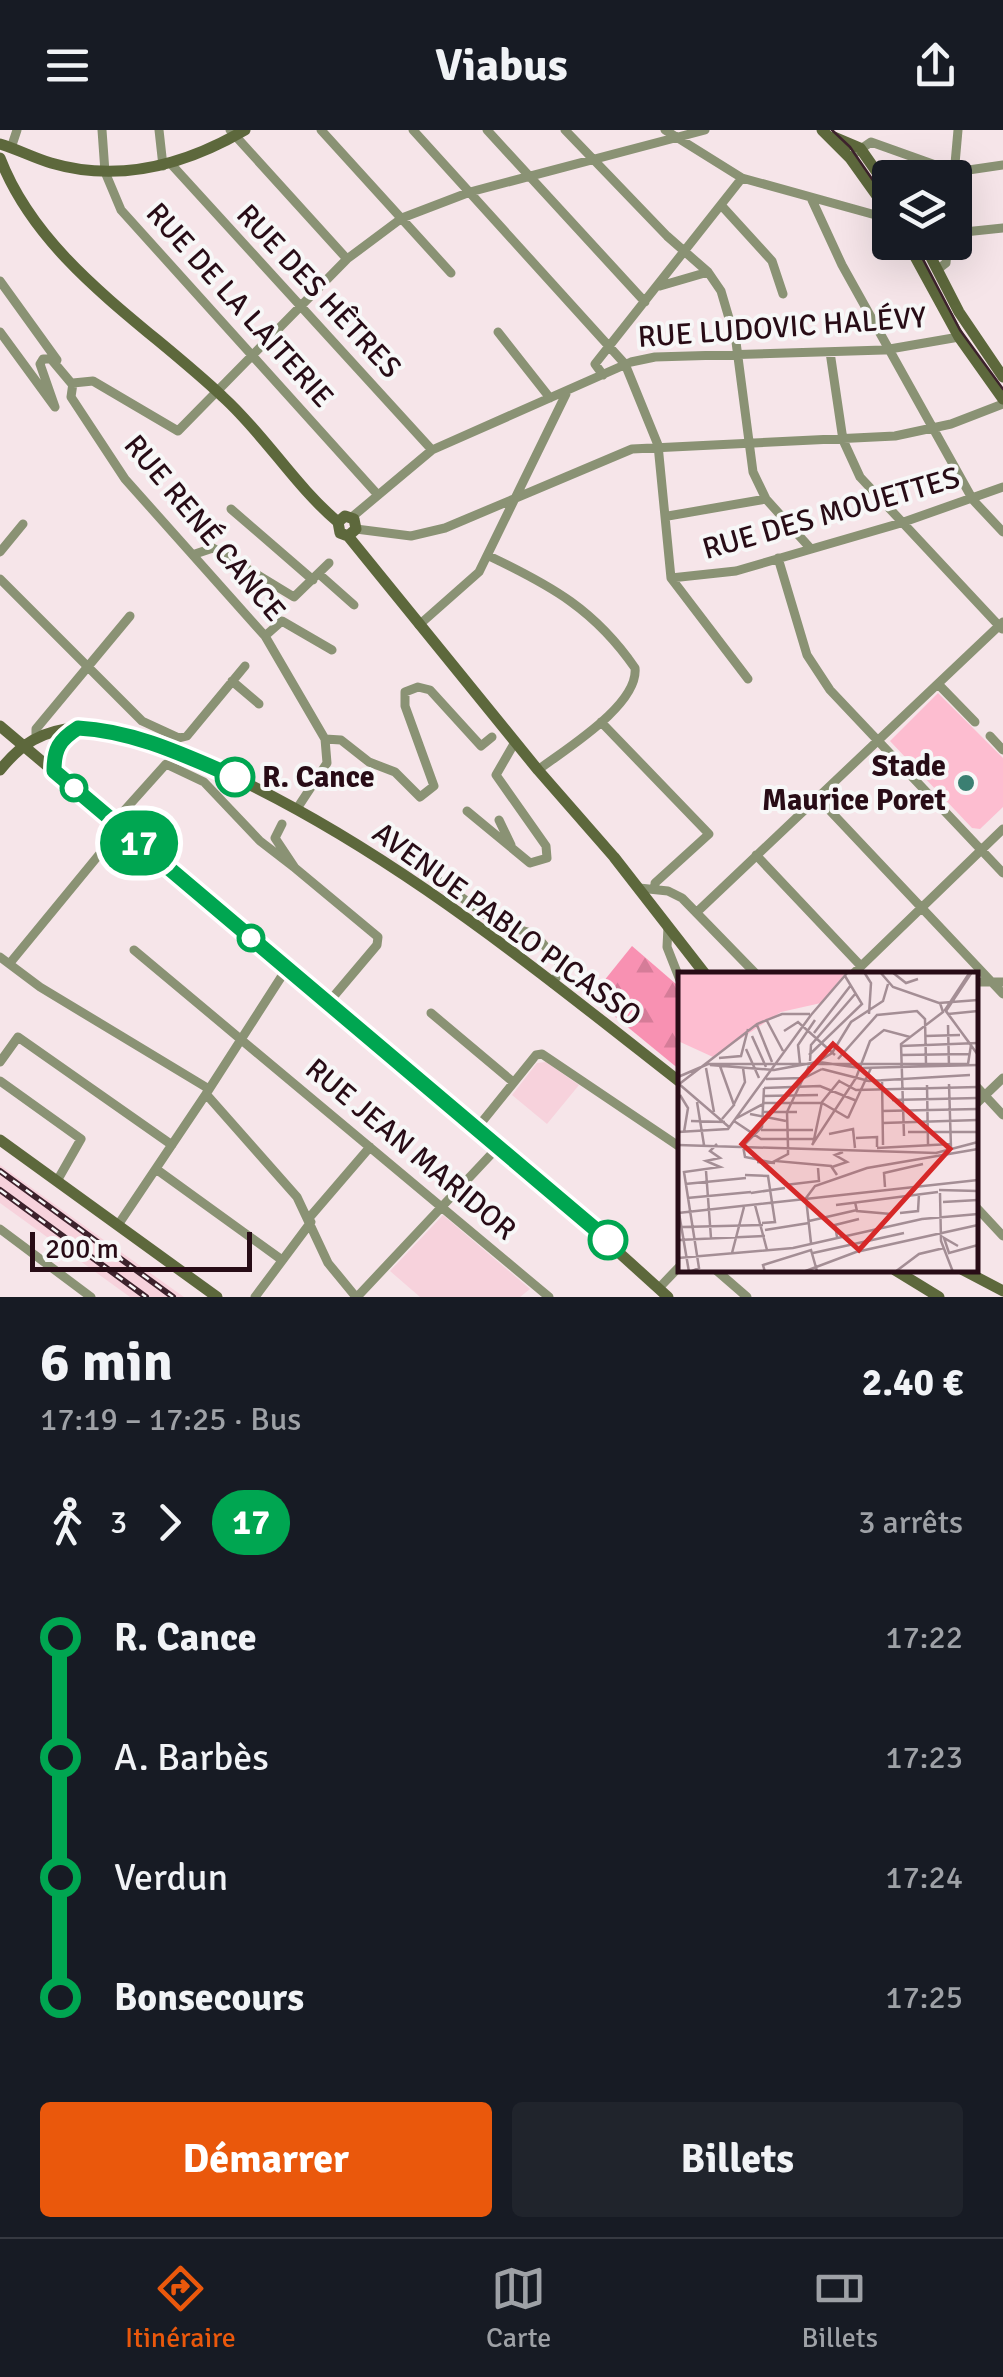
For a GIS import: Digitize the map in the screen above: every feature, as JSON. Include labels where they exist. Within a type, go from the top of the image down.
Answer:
[{"type":"street","points":[[17,130],[5,146],[52,163],[105,172],[167,165],[236,132],[348,259]]},
{"type":"street","name":"RUE DE LA LAITERIE","points":[[102,130],[105,172],[121,210],[378,495]]},
{"type":"street","points":[[159,130],[167,165]]},
{"type":"street","points":[[321,130],[452,272]]},
{"type":"street","points":[[413,130],[625,364],[658,446],[668,516],[671,578],[748,679]]},
{"type":"street","points":[[487,130],[645,302]]},
{"type":"street","points":[[565,130],[708,272],[730,312],[753,472],[766,499],[811,549]]},
{"type":"street","points":[[665,130],[672,139],[742,178],[812,200],[872,213]]},
{"type":"street","points":[[218,392],[348,259],[402,218],[470,192],[706,130]]},
{"type":"street","points":[[955,160],[958,130]]},
{"type":"street","points":[[826,132],[860,148],[872,165]]},
{"type":"street","points":[[826,132],[872,190]]},
{"type":"street","points":[[850,158],[871,142],[916,160]]},
{"type":"street","points":[[0,158],[22,208],[60,253],[218,392],[338,522],[338,531],[352,528],[411,536],[445,528],[609,456],[658,446],[843,440],[933,428],[1003,401],[960,337],[917,260]]},
{"type":"street","points":[[972,171],[1003,164]]},
{"type":"street","name":"RUE DES HÊTRES","points":[[167,165],[432,450]]},
{"type":"street","points":[[603,374],[595,364],[614,350],[645,302],[742,178]]},
{"type":"street","points":[[812,200],[889,350],[973,500],[1003,532]]},
{"type":"street","points":[[722,205],[772,261],[783,294]]},
{"type":"street","points":[[972,231],[1003,228]]},
{"type":"street","points":[[933,260],[974,338],[1003,377]]},
{"type":"street","points":[[938,270],[946,260]]},
{"type":"street","points":[[657,287],[708,272]]},
{"type":"street","points":[[0,282],[73,383]]},
{"type":"street","points":[[0,332],[55,406],[40,364],[43,359],[51,359],[73,383]]},
{"type":"street","points":[[498,332],[550,398]]},
{"type":"street","name":"RUE LUDOVIC HALÉVY","points":[[352,528],[378,495],[432,450],[566,394],[625,364],[655,357],[889,350],[960,337]]},
{"type":"street","points":[[697,912],[1002,626],[860,477],[843,440],[830,352]]},
{"type":"street","name":"RUE RENÉ CANCE","points":[[218,392],[178,431],[86,378],[73,383],[71,398],[126,479],[265,636],[325,739]]},
{"type":"street","points":[[420,626],[471,585],[489,556],[566,394]]},
{"type":"street","name":"RUE DES MOUETTES","points":[[671,578],[736,571],[901,523],[1003,487]]},
{"type":"street","points":[[668,516],[766,499]]},
{"type":"street","points":[[231,510],[354,605]]},
{"type":"street","points":[[2,546],[23,524]]},
{"type":"street","points":[[352,528],[420,626],[639,888],[703,972]]},
{"type":"street","points":[[195,554],[213,548],[294,597],[329,563]]},
{"type":"street","points":[[489,556],[562,591],[580,605],[635,668],[628,690],[601,722],[538,770]]},
{"type":"street","points":[[778,558],[796,620],[817,672],[1003,873]]},
{"type":"street","points":[[0,579],[142,721],[180,738],[187,736],[245,666]]},
{"type":"street","points":[[36,738],[36,729],[130,616]]},
{"type":"street","points":[[265,636],[282,621],[332,650]]},
{"type":"street","points":[[232,681],[260,704]]},
{"type":"street","points":[[938,684],[975,722]]},
{"type":"street","points":[[298,807],[325,770],[325,739],[341,740],[369,762],[395,772],[414,794],[423,797],[434,786],[406,706],[406,692],[418,687],[430,690],[481,746],[492,737]]},
{"type":"street","points":[[601,722],[709,834],[655,883],[656,889]]},
{"type":"street","points":[[0,726],[477,1128],[664,1292],[678,1269]]},
{"type":"street","points":[[54,771],[58,743],[78,728]]},
{"type":"street","name":"AVENUE PABLO PICASSO","points":[[22,744],[78,728],[133,735],[298,807],[552,982],[678,1080]]},
{"type":"street","points":[[990,736],[1003,750]]},
{"type":"street","points":[[468,812],[532,864],[543,862],[549,853],[496,775],[515,742]]},
{"type":"street","points":[[0,770],[22,744]]},
{"type":"street","points":[[10,963],[166,764],[204,782],[260,841],[379,941],[328,1003]]},
{"type":"street","points":[[818,798],[997,982],[1003,994]]},
{"type":"street","points":[[500,820],[513,849]]},
{"type":"street","points":[[282,824],[275,838],[295,868]]},
{"type":"street","points":[[854,972],[1003,829]]},
{"type":"street","points":[[756,856],[859,964]]},
{"type":"street","points":[[413,862],[498,924],[520,927],[538,937],[563,968],[552,982]]},
{"type":"street","points":[[639,888],[682,898],[754,972]]},
{"type":"street","points":[[668,926],[667,946],[678,975]]},
{"type":"street","name":"RUE JEAN MARIDOR","points":[[134,950],[549,1297]]},
{"type":"street","points":[[0,957],[40,988],[208,1091],[297,1197],[328,1263],[356,1297],[498,1147]]},
{"type":"street","points":[[118,1225],[287,968]]},
{"type":"street","points":[[431,1013],[513,1082]]},
{"type":"street","points":[[0,1062],[18,1037],[172,1146]]},
{"type":"street","points":[[477,1128],[536,1054],[542,1054],[678,1146]]},
{"type":"street","points":[[978,1102],[1003,1078]]},
{"type":"street","points":[[0,1081],[81,1139],[57,1181]]},
{"type":"street","points":[[978,1088],[1003,1115]]},
{"type":"street","points":[[0,1140],[217,1297]]},
{"type":"street","points":[[255,1297],[310,1220],[370,1147]]},
{"type":"street","points":[[156,1168],[282,1260]]},
{"type":"street","points":[[978,1209],[1003,1236]]},
{"type":"street","points":[[0,1230],[91,1297]]},
{"type":"street","points":[[718,1272],[747,1297]]},
{"type":"street","points":[[898,1272],[939,1297]]},
{"type":"street","points":[[967,1272],[1003,1291]]},
{"type":"shaded area","name":"Stade Maurice Poret","points":[[938,693],[1003,758],[1003,807],[980,829],[972,828],[890,741]]},
{"type":"shaded area","points":[[546,1062],[579,1085],[547,1124],[512,1095],[537,1063]]},
{"type":"shaded area","points":[[0,1165],[184,1297],[130,1297],[0,1203]]},
{"type":"shaded area","points":[[443,1215],[530,1289],[520,1297],[420,1297],[390,1271]]},
{"type":"green space","points":[[632,946],[676,984],[678,1068],[591,997]]},
{"type":"tram line","points":[[832,130],[850,147],[872,179]]},
{"type":"tram line","points":[[923,260],[960,330],[1003,389]]},
{"type":"railway","points":[[0,1171],[173,1297]]},
{"type":"railway","points":[[0,1190],[146,1297]]},
{"type":"bus line","name":"17","points":[[235,777],[133,735],[102,729],[78,728],[58,743],[54,756],[54,771],[608,1240]]},
{"type":"place","name":"R. Cance","points":[[235,777]]},
{"type":"place","name":"Stade Maurice Poret","points":[[966,783]]}]
